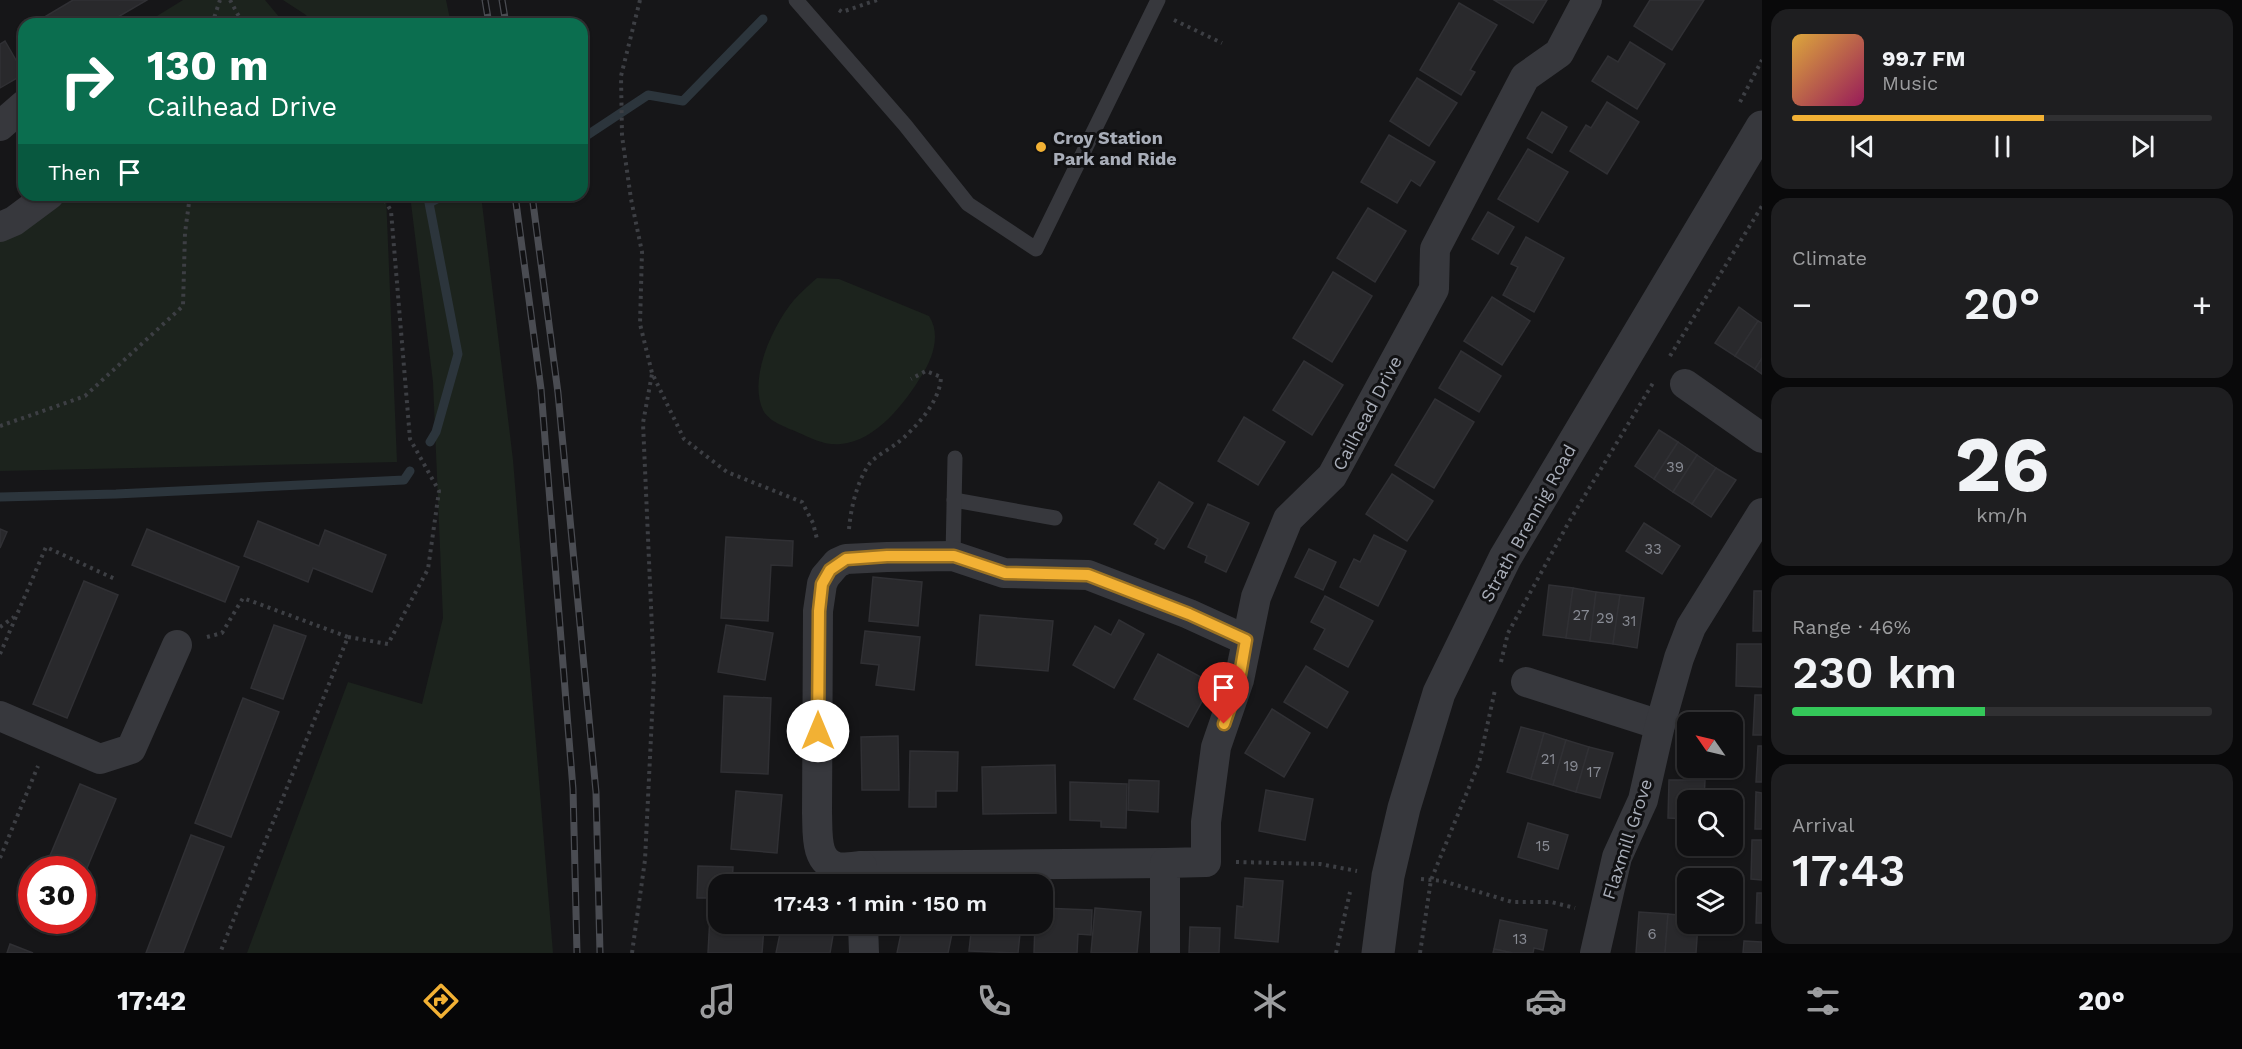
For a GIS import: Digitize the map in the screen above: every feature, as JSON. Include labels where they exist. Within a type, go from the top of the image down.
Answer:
[{"type":"street","name":"Cailhead Drive","points":[[1206,862],[1206,822],[1216,747],[1239,680],[1256,597],[1288,519],[1332,476],[1434,289],[1435,249],[1525,77],[1559,53],[1587,0]]},
{"type":"street","points":[[0,126],[18,110]]},
{"type":"street","name":"Strath Brennig Road","points":[[1378,953],[1388,876],[1404,808],[1439,693],[1505,558],[1762,127]]},
{"type":"street","points":[[0,227],[14,221],[41,201]]},
{"type":"street","points":[[1671,381],[1762,438]]},
{"type":"street","name":"Flaxmill Grove","points":[[1595,953],[1617,857],[1643,800],[1660,725],[1679,658],[1691,627],[1762,513]]},
{"type":"street","points":[[857,874],[827,863],[820,853],[817,813],[819,611],[822,584],[838,565],[887,556],[954,556],[1005,573],[1088,575],[1189,614],[1246,640]]},
{"type":"street","points":[[0,716],[100,759],[131,749],[177,645]]},
{"type":"street","points":[[1526,682],[1660,725]]},
{"type":"street","points":[[909,874],[1206,862]]},
{"type":"street","points":[[1165,863],[1165,953]]},
{"type":"street","points":[[863,934],[864,953]]},
{"type":"lane","points":[[796,0],[905,125],[968,204],[1036,249],[1155,5]]},
{"type":"lane","points":[[954,556],[956,458]]},
{"type":"lane","points":[[954,500],[1055,518]]},
{"type":"path","points":[[214,18],[220,0]]},
{"type":"path","points":[[230,0],[240,18]]},
{"type":"path","points":[[640,0],[621,76],[622,131],[630,198],[642,252],[639,324],[652,373],[684,439],[727,472],[801,502],[813,523],[818,543],[838,565]]},
{"type":"path","points":[[836,6],[842,12],[877,0]]},
{"type":"path","points":[[1155,5],[1222,43]]},
{"type":"path","points":[[0,426],[85,396],[183,306],[185,233],[189,201]]},
{"type":"path","points":[[177,645],[222,633],[243,598],[348,637],[388,644],[428,569],[439,491],[410,439],[391,211],[385,201]]},
{"type":"path","points":[[1669,358],[1762,206]]},
{"type":"path","points":[[838,565],[858,487],[871,462],[898,442],[914,426],[940,389],[941,377],[926,371],[911,379]]},
{"type":"path","points":[[632,953],[645,860],[654,675],[644,423],[652,373]]},
{"type":"path","points":[[1501,665],[1508,633],[1570,520],[1671,381]]},
{"type":"path","points":[[0,654],[46,547],[115,579]]},
{"type":"path","points":[[0,627],[16,616]]},
{"type":"path","points":[[220,953],[348,637]]},
{"type":"path","points":[[1420,953],[1431,880],[1479,763],[1496,687]]},
{"type":"path","points":[[0,858],[50,737]]},
{"type":"path","points":[[1206,862],[1320,864],[1388,876],[1431,880],[1461,886],[1512,902],[1551,902],[1603,914]]},
{"type":"shaded area","points":[[183,0],[265,0],[280,18],[154,18]]},
{"type":"shaded area","points":[[283,0],[446,0],[450,18],[308,18]]},
{"type":"shaded area","points":[[56,201],[386,201],[397,462],[0,471],[0,239]]},
{"type":"shaded area","points":[[411,201],[482,201],[513,460],[553,953],[247,953],[348,682],[422,704],[443,618],[433,382]]},
{"type":"shaded area","points":[[817,278],[839,279],[929,316],[935,330],[934,346],[926,368],[898,408],[878,428],[866,436],[841,444],[818,441],[778,424],[763,410],[759,397],[761,368],[771,337],[794,300]]},
{"type":"building","points":[[73,0],[147,0],[116,18],[43,18]]},
{"type":"building","points":[[1494,0],[1547,0],[1533,23]]},
{"type":"building","points":[[1650,0],[1704,0],[1672,50],[1634,26]]},
{"type":"building","points":[[1459,3],[1497,25],[1470,70],[1475,72],[1461,95],[1420,70]]},
{"type":"building","points":[[5,41],[18,64],[18,78],[0,88],[0,44]]},
{"type":"building","points":[[1630,42],[1665,64],[1637,109],[1592,81],[1608,56],[1618,62]]},
{"type":"building","points":[[1417,78],[1457,103],[1429,146],[1390,121]]},
{"type":"building","points":[[1607,102],[1639,122],[1607,174],[1570,151],[1586,125],[1591,128]]},
{"type":"building","points":[[1542,112],[1567,127],[1552,153],[1527,138]]},
{"type":"building","points":[[1389,135],[1435,162],[1420,186],[1411,180],[1397,203],[1361,182]]},
{"type":"building","points":[[1528,149],[1568,172],[1538,222],[1498,199]]},
{"type":"building","points":[[1368,208],[1406,231],[1375,282],[1337,258]]},
{"type":"building","points":[[1488,212],[1514,227],[1498,254],[1472,239]]},
{"type":"building","points":[[1526,237],[1564,258],[1534,312],[1503,295],[1518,267],[1511,264]]},
{"type":"building","points":[[1333,272],[1372,296],[1332,362],[1293,338]]},
{"type":"building","points":[[1492,297],[1530,321],[1502,365],[1464,341]]},
{"type":"building","points":[[1739,307],[1758,321],[1735,356],[1715,343]]},
{"type":"building","points":[[1758,321],[1762,323],[1762,358],[1755,369],[1735,356]]},
{"type":"building","points":[[1461,351],[1501,376],[1479,412],[1439,388]]},
{"type":"building","points":[[1762,358],[1762,374],[1755,369]]},
{"type":"building","points":[[1304,361],[1343,385],[1312,435],[1273,410]]},
{"type":"building","points":[[1435,399],[1474,422],[1434,488],[1395,465]]},
{"type":"building","points":[[1244,417],[1285,442],[1258,485],[1218,461]]},
{"type":"building","points":[[1659,430],[1678,442],[1654,479],[1635,466]]},
{"type":"building","points":[[1678,442],[1697,455],[1673,492],[1654,479]]},
{"type":"building","points":[[1697,455],[1716,468],[1692,504],[1673,492]]},
{"type":"building","points":[[1716,468],[1736,480],[1711,517],[1692,504]]},
{"type":"building","points":[[1392,474],[1433,501],[1407,541],[1366,514]]},
{"type":"building","points":[[1159,482],[1193,503],[1164,549],[1155,544],[1158,539],[1134,524]]},
{"type":"building","points":[[1208,504],[1249,523],[1226,572],[1205,562],[1207,556],[1188,547]]},
{"type":"building","points":[[258,521],[319,546],[325,530],[386,555],[372,592],[313,568],[308,582],[244,556]]},
{"type":"building","points":[[1644,523],[1680,546],[1662,574],[1626,551]]},
{"type":"building","points":[[0,529],[7,532],[0,548]]},
{"type":"building","points":[[147,529],[239,567],[225,602],[132,565]]},
{"type":"building","points":[[1374,535],[1406,551],[1378,606],[1340,587],[1354,559],[1360,562]]},
{"type":"building","points":[[726,537],[793,541],[792,566],[771,565],[768,621],[721,618]]},
{"type":"building","points":[[1309,549],[1336,562],[1323,590],[1295,577]]},
{"type":"building","points":[[873,577],[922,582],[918,626],[869,621]]},
{"type":"building","points":[[84,581],[118,595],[67,718],[33,704]]},
{"type":"building","points":[[1549,585],[1573,588],[1566,638],[1543,635]]},
{"type":"building","points":[[1573,588],[1596,592],[1590,641],[1566,638]]},
{"type":"building","points":[[1754,591],[1762,591],[1762,631],[1753,631]]},
{"type":"building","points":[[1596,592],[1620,595],[1613,644],[1590,641]]},
{"type":"building","points":[[1620,595],[1644,598],[1637,648],[1613,644]]},
{"type":"building","points":[[1325,596],[1373,621],[1348,667],[1314,649],[1325,629],[1311,622]]},
{"type":"building","points":[[980,615],[1053,621],[1048,671],[976,665]]},
{"type":"building","points":[[1119,620],[1144,634],[1114,688],[1073,665],[1095,626],[1111,635]]},
{"type":"building","points":[[274,625],[306,636],[283,699],[251,688]]},
{"type":"building","points":[[726,625],[773,633],[765,680],[718,672]]},
{"type":"building","points":[[865,631],[920,637],[914,690],[876,685],[879,665],[861,663]]},
{"type":"building","points":[[1737,644],[1762,644],[1762,687],[1736,686]]},
{"type":"building","points":[[1158,654],[1212,683],[1188,727],[1134,699]]},
{"type":"building","points":[[1306,666],[1348,692],[1327,728],[1284,702]]},
{"type":"building","points":[[1755,695],[1762,695],[1762,735],[1753,735]]},
{"type":"building","points":[[724,696],[771,698],[768,774],[721,772]]},
{"type":"building","points":[[243,698],[279,712],[231,837],[195,823]]},
{"type":"building","points":[[1272,709],[1310,733],[1284,777],[1245,753]]},
{"type":"building","points":[[1521,727],[1544,733],[1531,779],[1507,772]]},
{"type":"building","points":[[1544,733],[1566,740],[1553,785],[1531,779]]},
{"type":"building","points":[[898,736],[899,790],[862,790],[861,737]]},
{"type":"building","points":[[1566,740],[1589,747],[1576,792],[1553,785]]},
{"type":"building","points":[[1758,746],[1762,746],[1762,782],[1756,782]]},
{"type":"building","points":[[1589,747],[1613,753],[1600,798],[1576,792]]},
{"type":"building","points":[[910,751],[958,752],[957,791],[936,791],[936,807],[909,807]]},
{"type":"building","points":[[1055,765],[1056,813],[983,814],[982,767]]},
{"type":"building","points":[[1129,780],[1159,781],[1158,812],[1128,810]]},
{"type":"building","points":[[1669,780],[1705,780],[1705,790],[1677,790],[1677,818],[1668,818]]},
{"type":"building","points":[[1070,782],[1127,784],[1126,828],[1101,827],[1101,821],[1070,820]]},
{"type":"building","points":[[80,784],[116,799],[92,856],[50,856]]},
{"type":"building","points":[[1266,790],[1313,799],[1305,840],[1259,831]]},
{"type":"building","points":[[736,791],[782,795],[777,853],[731,849]]},
{"type":"building","points":[[1756,792],[1762,793],[1762,829],[1755,829]]},
{"type":"building","points":[[1528,823],[1568,835],[1558,869],[1518,857]]},
{"type":"building","points":[[191,835],[224,847],[183,953],[146,953]]},
{"type":"building","points":[[1752,840],[1762,840],[1762,880],[1751,879]]},
{"type":"building","points":[[698,866],[733,867],[733,874],[708,874],[708,898],[697,898]]},
{"type":"building","points":[[1245,878],[1283,881],[1278,942],[1235,938],[1237,906],[1243,907]]},
{"type":"building","points":[[1757,893],[1762,893],[1762,923],[1756,923]]},
{"type":"building","points":[[1053,908],[1092,910],[1091,935],[1078,934],[1077,953],[1034,953],[1035,934],[1053,934]]},
{"type":"building","points":[[1095,908],[1141,912],[1137,953],[1091,953]]},
{"type":"building","points":[[1639,912],[1668,914],[1665,953],[1636,953]]},
{"type":"building","points":[[1668,914],[1677,915],[1677,934],[1697,934],[1696,953],[1665,953]]},
{"type":"building","points":[[1500,920],[1547,930],[1543,950],[1534,948],[1533,953],[1513,953],[1494,949]]},
{"type":"building","points":[[1190,927],[1220,928],[1219,953],[1189,953]]},
{"type":"building","points":[[709,934],[763,934],[762,953],[708,953]]},
{"type":"building","points":[[780,934],[833,934],[830,953],[776,953]]},
{"type":"building","points":[[901,934],[952,934],[948,953],[897,953]]},
{"type":"building","points":[[971,934],[1020,934],[1018,953],[969,951]]},
{"type":"building","points":[[1744,941],[1762,942],[1762,953],[1743,953]]},
{"type":"building","points":[[10,944],[33,953],[7,953]]},
{"type":"building","points":[[1494,949],[1513,953],[1493,953]]},
{"type":"waterway","points":[[588,135],[648,95],[683,101],[763,19]]},
{"type":"waterway","points":[[430,442],[436,432],[458,354],[429,203],[433,201]]},
{"type":"waterway","points":[[0,497],[116,494],[404,480],[410,471]]},
{"type":"railway","points":[[485,0],[488,18]]},
{"type":"railway","points":[[502,0],[505,18]]},
{"type":"railway","points":[[516,201],[541,389],[573,789],[577,953]]},
{"type":"railway","points":[[533,201],[558,393],[596,792],[600,953]]},
{"type":"place","name":"Croy Station Park and Ride","points":[[1041,147]]},
{"type":"route","points":[[818,731],[819,611],[822,584],[830,570],[837,563],[846,559],[887,556],[954,556],[1005,573],[1088,575],[1189,614],[1246,640],[1239,680],[1224,724]]}]
